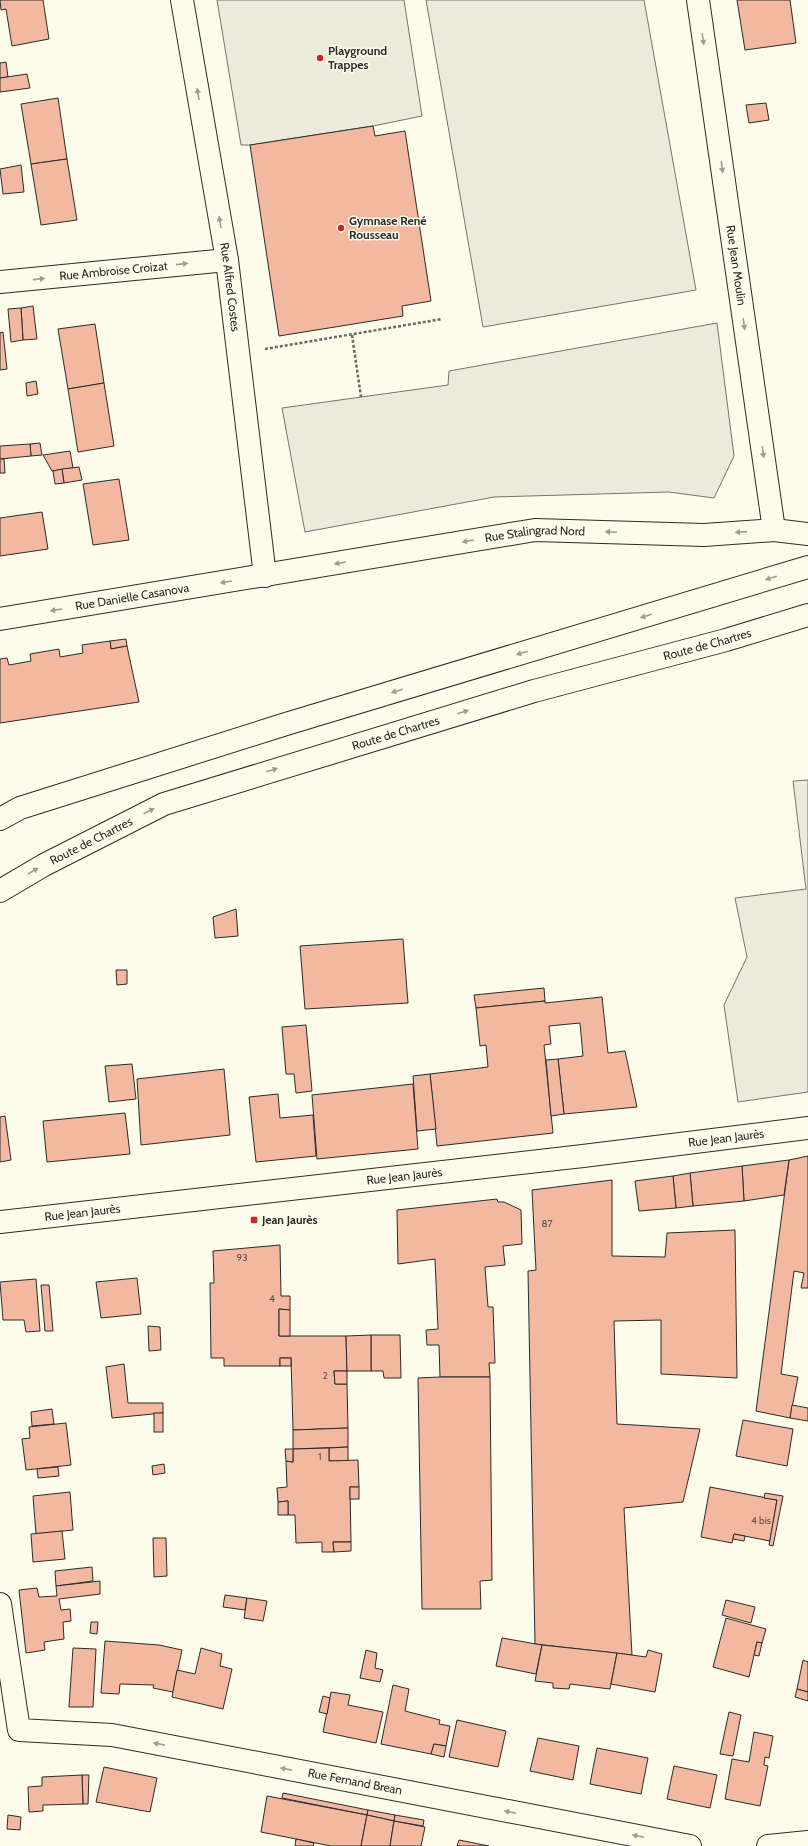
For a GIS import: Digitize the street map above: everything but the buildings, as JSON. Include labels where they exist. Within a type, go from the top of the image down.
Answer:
[{"type":"street","name":"Rue Alfred Costes","points":[[182,0],[227,260],[264,576]]},
{"type":"street","name":"Rue Jean Moulin","points":[[698,0],[774,530]]},
{"type":"street","name":"Rue Ambroise Croizat","points":[[0,282],[227,260]]},
{"type":"street","name":"Rue Stalingrad Nord","points":[[264,576],[535,530],[704,535],[774,530],[808,534]]},
{"type":"street","points":[[0,819],[20,808],[149,767],[808,567]]},
{"type":"street","name":"Rue Danielle Casanova","points":[[0,619],[264,576]]},
{"type":"street","name":"Route de Chartres","points":[[0,891],[44,865],[164,804],[534,691],[726,640],[808,615]]},
{"type":"street","name":"Rue Jean Jaurès","points":[[0,1222],[590,1155],[808,1128]]},
{"type":"street","name":"Rue Fernand Brean","points":[[0,1604],[19,1730],[112,1735],[690,1846]]},
{"type":"street","points":[[768,1846],[808,1842]]},
{"type":"path","points":[[238,354],[442,319]]},
{"type":"path","points":[[352,335],[361,397]]},
{"type":"shaded area","name":"Playground Trappes","points":[[217,0],[404,0],[422,116],[373,126],[250,145],[241,145]]},
{"type":"shaded area","points":[[426,0],[644,0],[696,290],[483,327]]},
{"type":"shaded area","points":[[717,323],[734,456],[714,498],[669,492],[494,497],[305,532],[282,408],[448,385],[449,371]]},
{"type":"shaded area","points":[[808,780],[808,1092],[738,1102],[724,1005],[747,957],[735,898],[806,889],[793,781]]},
{"type":"place","name":"Playground Trappes","points":[[320,58]]},
{"type":"place","name":"Gymnase René Rousseau","points":[[341,228]]},
{"type":"place","name":"Jean Jaurès","points":[[254,1220]]}]
